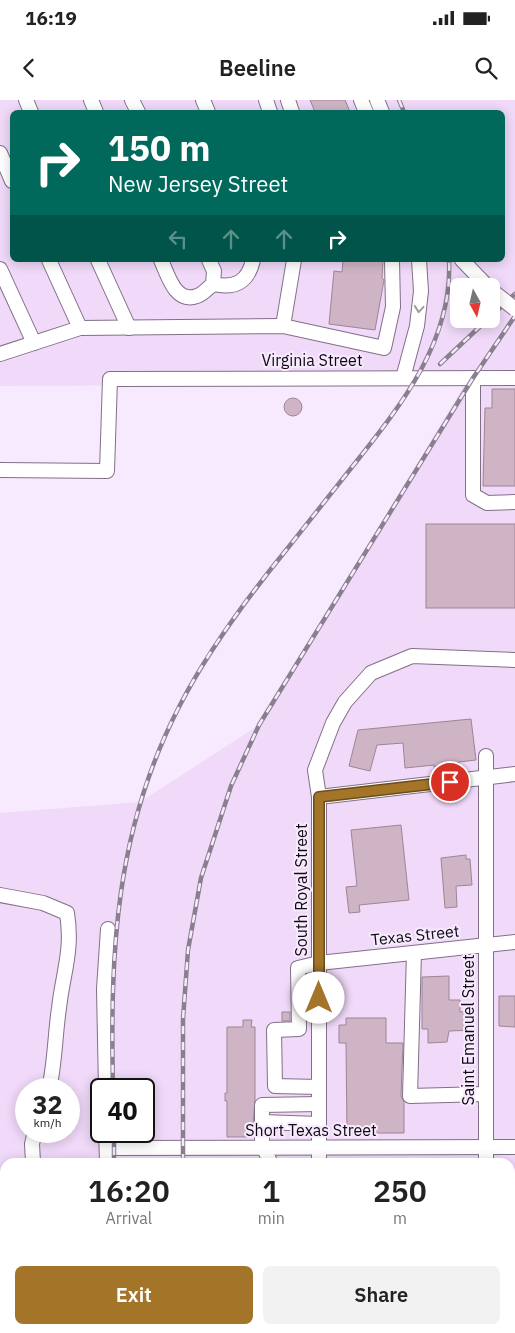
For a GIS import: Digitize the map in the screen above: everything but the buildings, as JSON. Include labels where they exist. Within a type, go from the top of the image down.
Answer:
[{"type":"street","points":[[0,153],[10,176]]},
{"type":"street","points":[[49,262],[80,328]]},
{"type":"street","points":[[99,262],[129,328]]},
{"type":"street","points":[[162,262],[175,291],[186,298],[196,296],[214,284],[226,287],[240,283],[251,268],[252,262]]},
{"type":"street","points":[[210,262],[214,271],[214,284]]},
{"type":"street","points":[[284,326],[294,262]]},
{"type":"street","points":[[0,354],[80,328],[284,326],[384,348],[393,307],[392,262]]},
{"type":"street","points":[[403,378],[417,326],[420,291],[418,262]]},
{"type":"street","points":[[464,262],[479,278]]},
{"type":"street","points":[[0,269],[34,343]]},
{"type":"street","points":[[500,297],[515,309]]},
{"type":"street","name":"Virginia Street","points":[[0,470],[107,470],[110,378],[515,378]]},
{"type":"street","points":[[473,378],[474,495],[487,503],[515,502]]},
{"type":"street","name":"South Royal Street","points":[[319,1158],[319,797],[315,770],[333,723],[345,702],[371,673],[412,656],[515,660]]},
{"type":"street","name":"Saint Emanuel Street","points":[[486,756],[486,1158]]},
{"type":"street","points":[[319,797],[515,774]]},
{"type":"street","points":[[0,896],[43,903],[67,913],[70,933],[69,954],[60,998],[50,1078]]},
{"type":"street","points":[[106,1078],[104,989],[108,929]]},
{"type":"street","name":"Texas Street","points":[[319,1087],[275,1086],[274,1030],[298,1029],[298,968],[319,963],[515,942]]},
{"type":"street","points":[[414,953],[410,1096],[485,1094]]},
{"type":"street","points":[[268,1158],[263,1148],[262,1105],[319,1104]]},
{"type":"street","points":[[262,1122],[319,1124]]},
{"type":"street","points":[[32,1143],[33,1158]]},
{"type":"street","points":[[106,1143],[107,1156]]},
{"type":"street","name":"Short Texas Street","points":[[107,1156],[212,1148],[515,1147]]},
{"type":"street","points":[[212,1148],[212,1158]]},
{"type":"shaded area","points":[[0,100],[515,100],[515,1158],[0,1158],[0,813],[140,802],[259,725],[464,386],[398,384],[0,386]]},
{"type":"railway","points":[[399,100],[403,110]]},
{"type":"railway","points":[[113,1078],[113,988],[121,892],[129,845],[142,798],[158,752],[191,684],[229,624],[257,586],[374,440],[422,368],[434,343],[443,317],[448,289],[449,262]]},
{"type":"railway","points":[[500,308],[515,294]]},
{"type":"railway","points":[[183,1158],[183,1019],[188,950],[201,878],[231,786],[259,725],[473,378],[515,316]]},
{"type":"railway","points":[[440,364],[478,328]]},
{"type":"railway","points":[[114,1143],[114,1158]]},
{"type":"route","points":[[319,998],[319,797],[450,782]]}]
